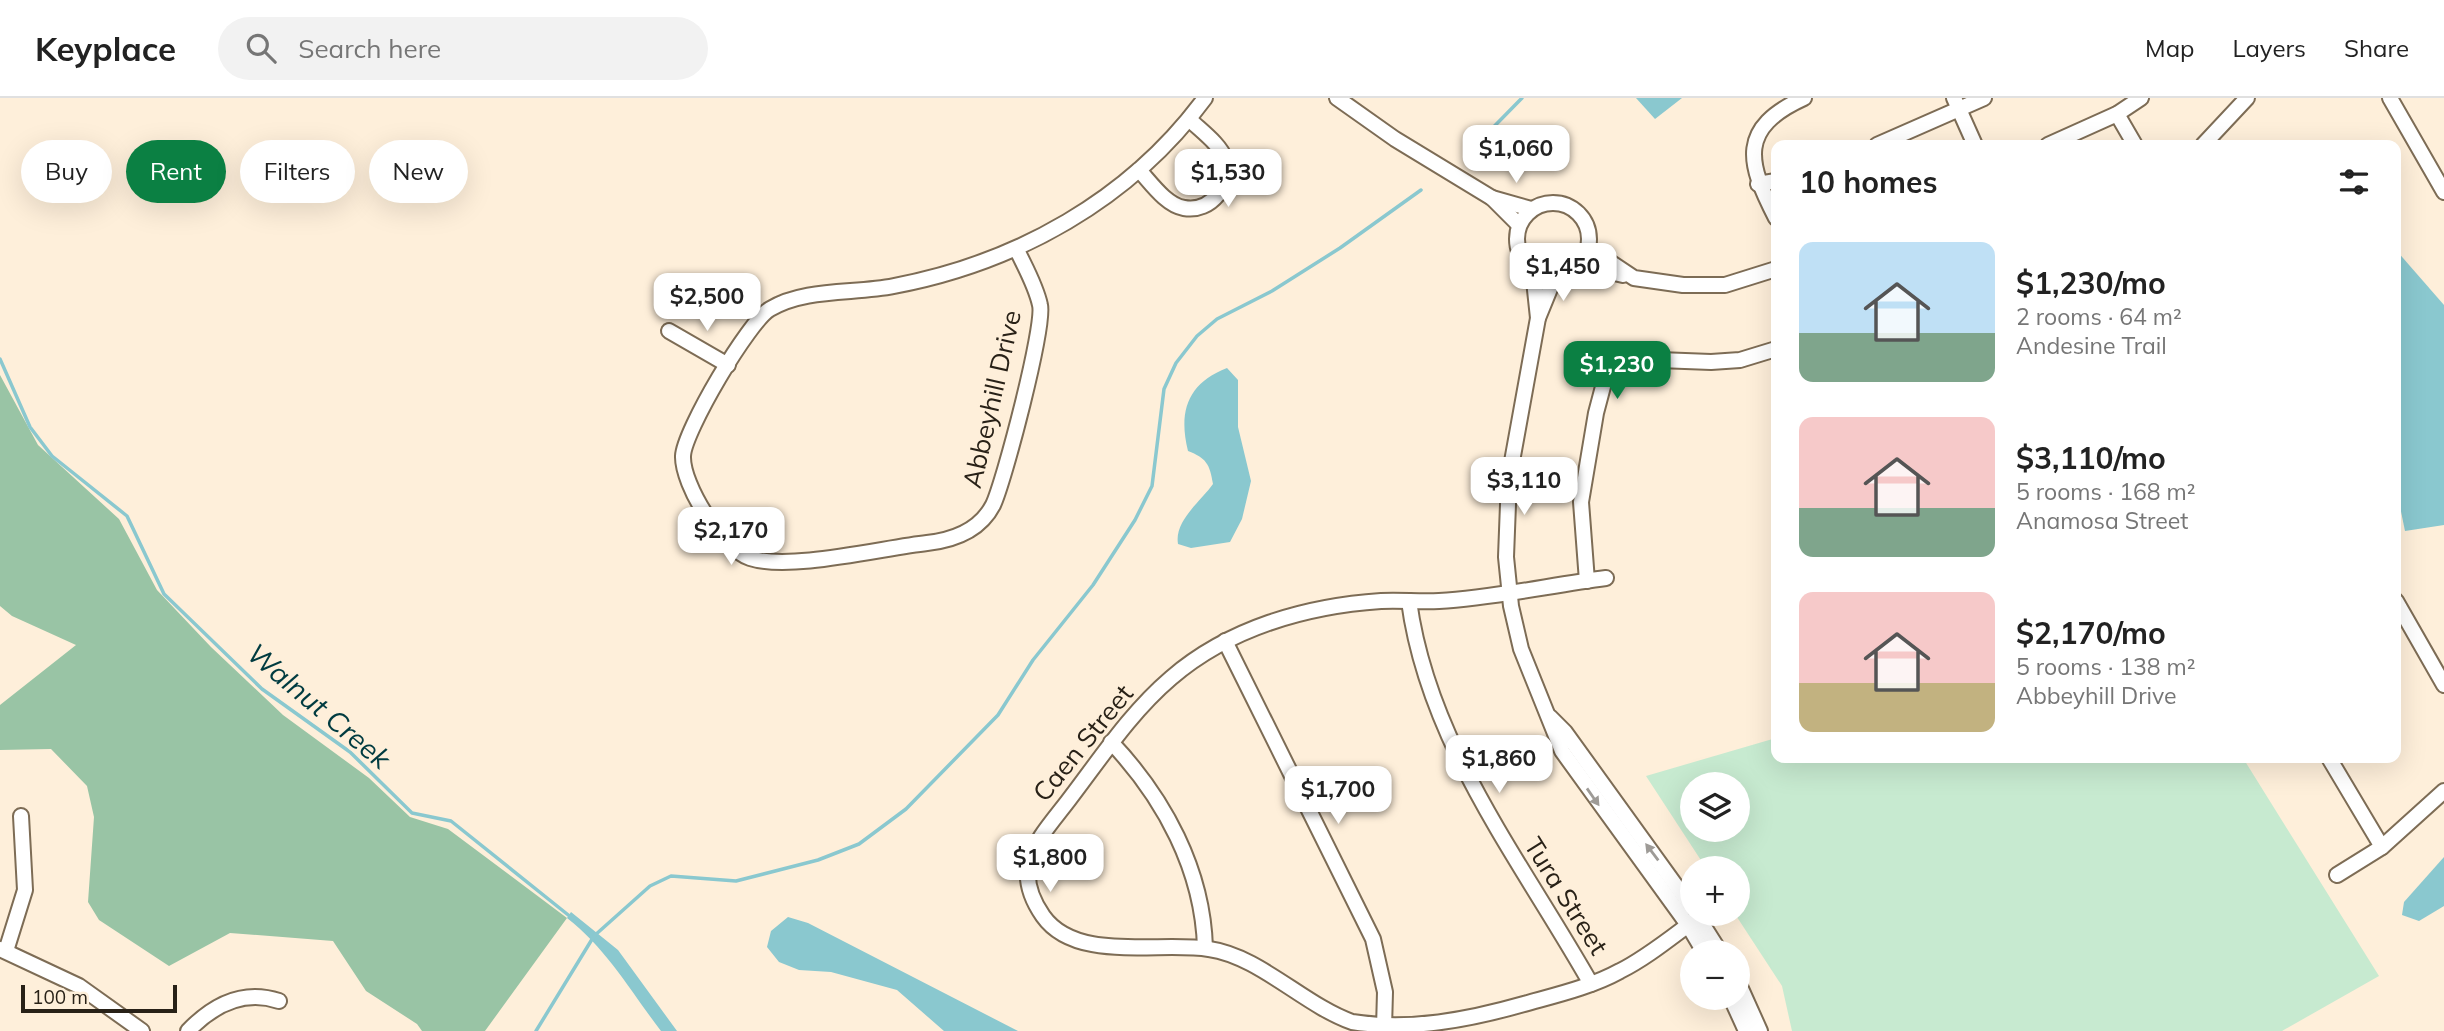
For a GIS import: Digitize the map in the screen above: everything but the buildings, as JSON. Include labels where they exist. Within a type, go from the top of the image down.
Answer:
[{"type":"street","name":"Abbeyhill Drive","points":[[1017,250],[1041,308],[1038,335],[1003,484],[987,516],[967,533],[934,542],[778,564],[746,557],[725,538],[699,505],[688,482],[683,458],[686,439],[728,365],[767,310],[794,298],[873,290],[922,281],[968,269],[1017,250],[1087,209],[1139,170],[1189,119],[1205,98]]},
{"type":"street","points":[[1337,98],[1395,139],[1492,198],[1518,224]]},
{"type":"street","points":[[1771,209],[1758,184],[1754,148],[1760,132],[1777,110],[1804,98]]},
{"type":"street","points":[[1887,140],[1956,104],[1984,98]]},
{"type":"street","points":[[2059,140],[2117,114],[2141,98]]},
{"type":"street","points":[[2208,140],[2247,98]]},
{"type":"street","points":[[2390,98],[2444,192]]},
{"type":"street","points":[[1956,104],[1973,140]]},
{"type":"street","points":[[2117,114],[2132,140]]},
{"type":"street","points":[[1139,170],[1168,200],[1183,208],[1196,208],[1212,201],[1223,188],[1227,173],[1225,157],[1189,119]]},
{"type":"street","points":[[1758,184],[1771,182]]},
{"type":"street","points":[[1492,198],[1531,209]]},
{"type":"street","points":[[1538,318],[1533,271],[1520,254],[1517,241],[1518,224],[1531,209],[1549,202],[1568,205],[1584,220],[1589,248],[1579,265]]},
{"type":"street","points":[[1589,248],[1625,275]]},
{"type":"street","points":[[1533,271],[1556,274],[1579,265],[1613,275],[1698,286],[1725,285],[1771,271]]},
{"type":"street","points":[[1556,274],[1538,318],[1509,478],[1506,532],[1508,592],[1521,649],[1562,751],[1680,898]]},
{"type":"street","points":[[669,331],[728,365]]},
{"type":"street","points":[[1587,581],[1581,502],[1596,413],[1605,379],[1619,363],[1633,359],[1711,362],[1740,360],[1771,351]]},
{"type":"street","name":"Caen Street","points":[[1606,578],[1441,601],[1334,606],[1292,615],[1226,641],[1173,676],[1111,742],[1039,837],[1028,861],[1027,878],[1034,901],[1057,931],[1079,941],[1105,946],[1205,948],[1234,956],[1353,1022],[1384,1028],[1456,1028],[1591,984],[1622,971],[1681,926]]},
{"type":"street","name":"Tura Street","points":[[1409,601],[1414,639],[1423,669],[1495,828],[1591,984]]},
{"type":"street","points":[[2401,610],[2444,685]]},
{"type":"street","points":[[1226,641],[1373,939],[1385,992],[1384,1028]]},
{"type":"street","points":[[1111,742],[1154,793],[1197,883],[1204,912],[1205,948]]},
{"type":"street","points":[[2332,763],[2382,847]]},
{"type":"street","points":[[2337,875],[2382,847],[2444,791]]},
{"type":"street","points":[[21,816],[25,890],[3,950],[79,986],[142,1031]]},
{"type":"street","points":[[188,1031],[201,1017],[227,1001],[265,996],[279,1001]]},
{"type":"street","points":[[1750,1009],[1760,1031]]},
{"type":"street","points":[[1736,1010],[1746,1031]]},
{"type":"green space","points":[[0,375],[38,445],[119,519],[157,590],[211,647],[283,715],[369,778],[410,817],[448,829],[567,918],[485,1031],[422,1031],[417,1024],[366,991],[333,941],[230,933],[169,966],[99,920],[88,902],[94,817],[87,786],[51,749],[0,750],[0,705],[76,645],[12,616],[0,606]]},
{"type":"green space","points":[[1771,739],[1771,763],[2246,763],[2379,976],[2282,1031],[1792,1031],[1782,986],[1743,926],[1750,926],[1750,856],[1698,856],[1689,842],[1750,842],[1750,772],[1680,772],[1680,828],[1646,776]]},
{"type":"water","points":[[1636,98],[1682,98],[1655,119]]},
{"type":"water","points":[[2401,256],[2444,305],[2444,525],[2405,531],[2401,511]]},
{"type":"water","points":[[1227,368],[1238,380],[1238,427],[1251,481],[1242,519],[1230,542],[1191,548],[1178,544],[1180,527],[1213,484],[1206,463],[1188,451],[1184,423],[1186,411],[1195,390],[1214,374]]},
{"type":"water","points":[[2444,857],[2444,906],[2419,921],[2402,915],[2404,902]]},
{"type":"water","points":[[571,912],[618,950],[677,1031],[661,1031],[606,957],[567,918]]},
{"type":"water","points":[[788,917],[808,923],[1018,1031],[944,1031],[897,990],[831,972],[799,970],[779,962],[767,947],[771,931]]},
{"type":"waterway","points":[[1468,153],[1522,98]]},
{"type":"waterway","points":[[536,1031],[594,936],[650,886],[671,876],[736,881],[818,860],[859,844],[906,809],[998,715],[1033,660],[1093,585],[1135,520],[1152,486],[1164,389],[1176,363],[1197,336],[1217,319],[1272,291],[1340,248],[1421,190]]},
{"type":"waterway","name":"Walnut Creek","points":[[0,359],[30,427],[52,456],[127,516],[164,594],[262,689],[350,752],[412,813],[451,821],[572,918]]}]
